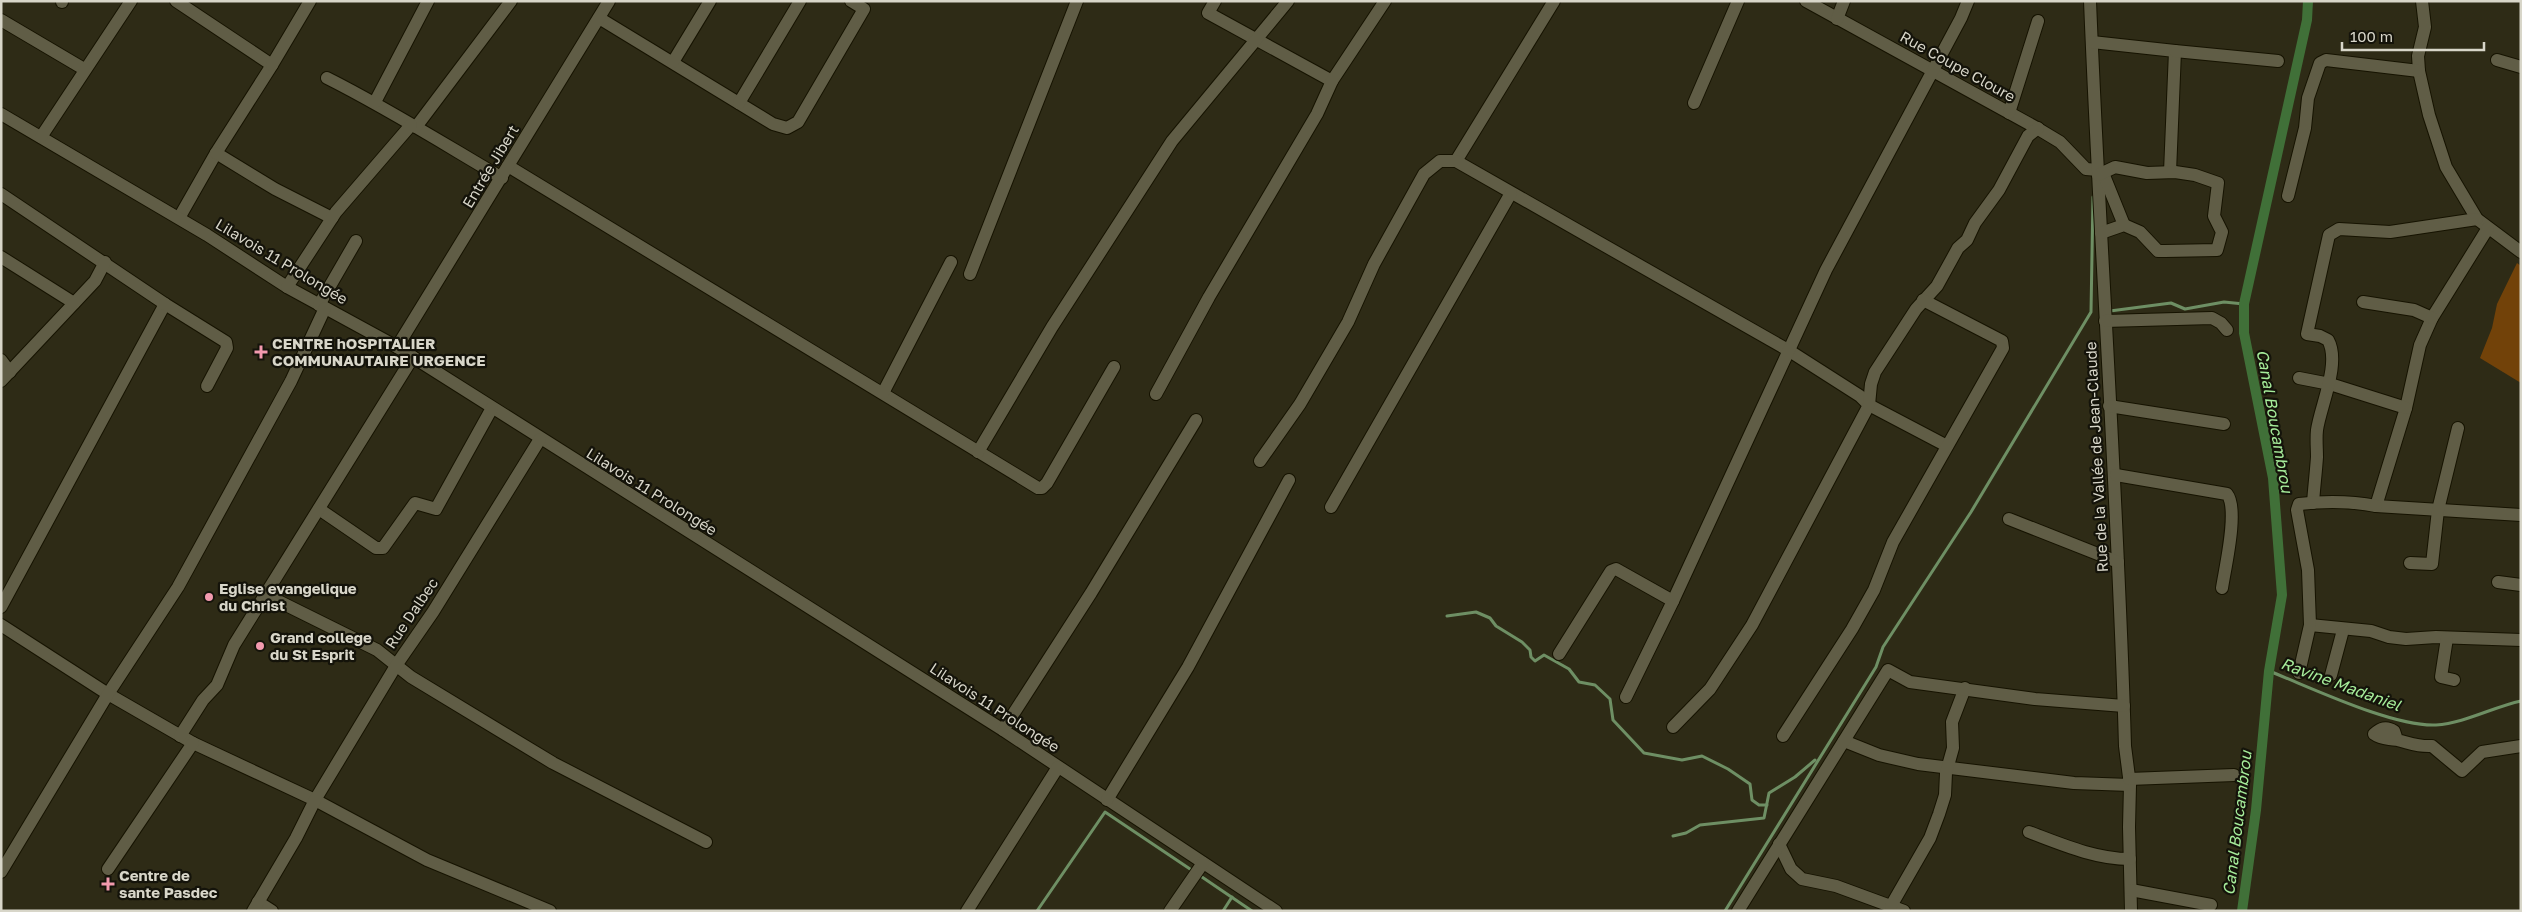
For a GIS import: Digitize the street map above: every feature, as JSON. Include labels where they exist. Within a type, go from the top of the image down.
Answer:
[{"type":"street","points":[[41,137],[84,69],[131,1]]},
{"type":"street","points":[[176,1],[272,65]]},
{"type":"street","points":[[179,218],[216,153],[310,1]]},
{"type":"street","points":[[375,102],[428,1]]},
{"type":"street","points":[[286,287],[332,218],[413,126],[510,1]]},
{"type":"street","points":[[673,62],[710,1]]},
{"type":"street","points":[[740,103],[800,1]]},
{"type":"street","points":[[602,7],[673,62],[774,124],[784,128],[792,127],[803,114],[866,5],[851,1]]},
{"type":"street","points":[[970,274],[1077,1]]},
{"type":"street","points":[[1215,1],[1208,13],[1258,38],[1332,81]]},
{"type":"street","points":[[978,452],[1052,327],[1172,141],[1288,1]]},
{"type":"street","points":[[1156,394],[1209,297],[1317,114],[1332,81],[1385,1]]},
{"type":"street","points":[[1456,161],[1554,1]]},
{"type":"street","points":[[1694,103],[1738,1]]},
{"type":"street","name":"Rue Coupe Cloure","points":[[1806,1],[1932,72],[2038,128],[2060,142],[2096,171]]},
{"type":"street","points":[[1837,18],[1844,1]]},
{"type":"street","points":[[1626,697],[1673,601],[1826,270],[1968,1]]},
{"type":"street","name":"Rue de la Vallée de Jean-Claude","points":[[2090,1],[2096,171],[2101,233],[2109,406],[2116,475],[2125,746],[2130,782],[2131,911]]},
{"type":"street","points":[[2422,1],[2424,26],[2418,56],[2419,70],[2429,115],[2446,167],[2477,219],[2521,252]]},
{"type":"street","name":"Entrée Jibert","points":[[397,347],[502,178],[602,7]]},
{"type":"street","points":[[1,20],[84,69]]},
{"type":"street","points":[[2009,113],[2038,21]]},
{"type":"street","points":[[2092,42],[2278,61]]},
{"type":"street","points":[[2170,172],[2175,51]]},
{"type":"street","points":[[2288,196],[2305,128],[2308,98],[2320,63],[2326,60],[2419,70]]},
{"type":"street","points":[[2498,60],[2521,67]]},
{"type":"street","points":[[327,78],[375,102],[502,178]]},
{"type":"street","name":"Lilavois 11 Prolongée","points":[[1,114],[179,218],[286,287],[413,357],[1003,730],[1276,911]]},
{"type":"street","points":[[1673,727],[1710,689],[1752,625],[1869,405],[1871,384],[1875,372],[1923,300],[1937,286],[1958,248],[1967,240],[1975,223],[1999,190],[2028,136],[2038,128]]},
{"type":"street","points":[[216,153],[275,189],[332,218]]},
{"type":"street","points":[[1260,461],[1300,404],[1348,322],[1374,264],[1412,200],[1424,174],[1440,161],[1456,161],[1788,350],[1860,396],[1869,405],[1947,446]]},
{"type":"street","points":[[508,166],[1034,486],[1044,487],[1114,366]]},
{"type":"street","points":[[2115,167],[2147,173],[2170,172],[2195,175],[2218,183],[2214,216],[2222,232],[2217,250],[2158,251],[2144,235],[2124,225],[2096,171],[2115,167]]},
{"type":"street","points":[[1,194],[165,304],[226,342],[227,348],[207,386]]},
{"type":"street","points":[[1331,506],[1511,194]]},
{"type":"street","points":[[2313,503],[2317,427],[2330,384],[2330,344],[2320,336],[2307,334],[2329,235],[2339,229],[2390,232],[2477,219]]},
{"type":"street","points":[[2101,233],[2124,225]]},
{"type":"street","points":[[2376,506],[2406,408],[2420,346],[2432,318],[2488,228]]},
{"type":"street","points":[[1,872],[108,694],[178,586],[291,381],[322,306],[356,241]]},
{"type":"street","points":[[1,257],[74,303]]},
{"type":"street","points":[[1,381],[95,281],[105,262]]},
{"type":"street","points":[[883,393],[951,262]]},
{"type":"street","points":[[1783,736],[1865,606],[1874,590],[1893,542],[2004,344],[1964,320],[1923,300]]},
{"type":"street","points":[[2363,302],[2405,308],[2432,318]]},
{"type":"street","points":[[1,608],[165,304]]},
{"type":"street","points":[[2105,321],[2212,318],[2221,323],[2227,330]]},
{"type":"street","points":[[180,736],[202,700],[216,685],[234,645],[413,357]]},
{"type":"street","points":[[1,360],[10,372]]},
{"type":"street","points":[[2299,378],[2330,384],[2406,408]]},
{"type":"street","points":[[2109,406],[2224,424]]},
{"type":"street","points":[[319,509],[376,548],[383,548],[415,502],[436,509],[492,408]]},
{"type":"street","points":[[1003,730],[1092,593],[1196,420]]},
{"type":"street","points":[[2410,563],[2432,564],[2438,510],[2458,428]]},
{"type":"street","name":"Rue Dalbec","points":[[255,906],[296,838],[315,800],[397,664],[433,612],[540,439]]},
{"type":"street","points":[[2116,475],[2227,494],[2231,506],[2229,546],[2222,588]]},
{"type":"street","points":[[1107,800],[1188,667],[1289,480]]},
{"type":"street","points":[[2299,673],[2310,625],[2308,570],[2297,510],[2299,504],[2356,502],[2376,506],[2521,515]]},
{"type":"street","points":[[2009,519],[2118,562]]},
{"type":"street","points":[[1559,654],[1611,571],[1616,569],[1673,601]]},
{"type":"street","points":[[2498,582],[2521,585]]},
{"type":"street","points":[[266,595],[377,650],[411,677],[553,763],[706,842]]},
{"type":"street","points":[[1,625],[108,694],[193,743],[315,800],[427,860],[550,911]]},
{"type":"street","points":[[2310,625],[2343,630],[2371,631],[2406,640],[2447,638],[2521,640]]},
{"type":"street","points":[[2331,675],[2343,630]]},
{"type":"street","points":[[2447,638],[2441,677],[2454,680]]},
{"type":"street","points":[[1738,911],[1888,670],[1910,682],[2035,699],[2124,706]]},
{"type":"street","points":[[1779,844],[1791,869],[1802,879],[1836,886],[1898,909],[1936,822],[1945,795],[1948,767],[1953,748],[1952,722],[1965,688]]},
{"type":"street","points":[[2397,740],[2419,747],[2432,746],[2462,771],[2482,752],[2521,746]]},
{"type":"street","points":[[1844,741],[1879,755],[1898,760],[2074,783],[2130,782],[2234,775]]},
{"type":"street","points":[[108,869],[193,743]]},
{"type":"street","points":[[968,911],[1058,767]]},
{"type":"street","points":[[2028,832],[2094,854],[2114,859],[2130,859]]},
{"type":"street","points":[[1170,911],[1203,863]]},
{"type":"street","points":[[2131,890],[2211,905]]},
{"type":"street","points":[[255,906],[272,911]]},
{"type":"shaded area","points":[[2517,263],[2521,266],[2521,383],[2480,358],[2492,328],[2497,304]]},
{"type":"waterway","name":"Canal Boucambrou","points":[[2242,911],[2256,810],[2269,671],[2282,595],[2273,478],[2244,333],[2244,304],[2307,20],[2308,1]]},
{"type":"waterway","points":[[1725,911],[1876,667],[1883,647],[1971,512],[2091,312],[2093,197]]},
{"type":"waterway","points":[[2110,311],[2171,303],[2185,309],[2224,302],[2244,304]]},
{"type":"waterway","points":[[1447,616],[1476,612],[1490,618],[1496,626],[1522,642],[1530,650],[1531,657],[1535,661],[1544,655],[1569,669],[1579,682],[1595,685],[1610,699],[1613,720],[1644,753],[1682,760],[1702,756],[1728,769],[1750,784],[1752,800],[1759,805],[1767,805]]},
{"type":"waterway","name":"Ravine Madaniel","points":[[2269,671],[2352,705],[2398,720],[2418,724],[2447,724],[2521,701]]},
{"type":"waterway","points":[[1673,836],[1686,833],[1700,825],[1764,818],[1769,793],[1795,777],[1815,760]]},
{"type":"waterway","points":[[1037,911],[1105,812],[1193,871]]},
{"type":"waterway","points":[[1199,875],[1252,911]]},
{"type":"waterway","points":[[1223,911],[1232,897]]},
{"type":"place","name":"CENTRE hOSPITALIER COMMUNAUTAIRE URGENCE","points":[[261,352]]},
{"type":"place","name":"Eglise evangelique du Christ","points":[[209,597]]},
{"type":"place","name":"Grand college du St Esprit","points":[[260,646]]},
{"type":"place","name":"Centre de sante Pasdec","points":[[108,884]]}]
